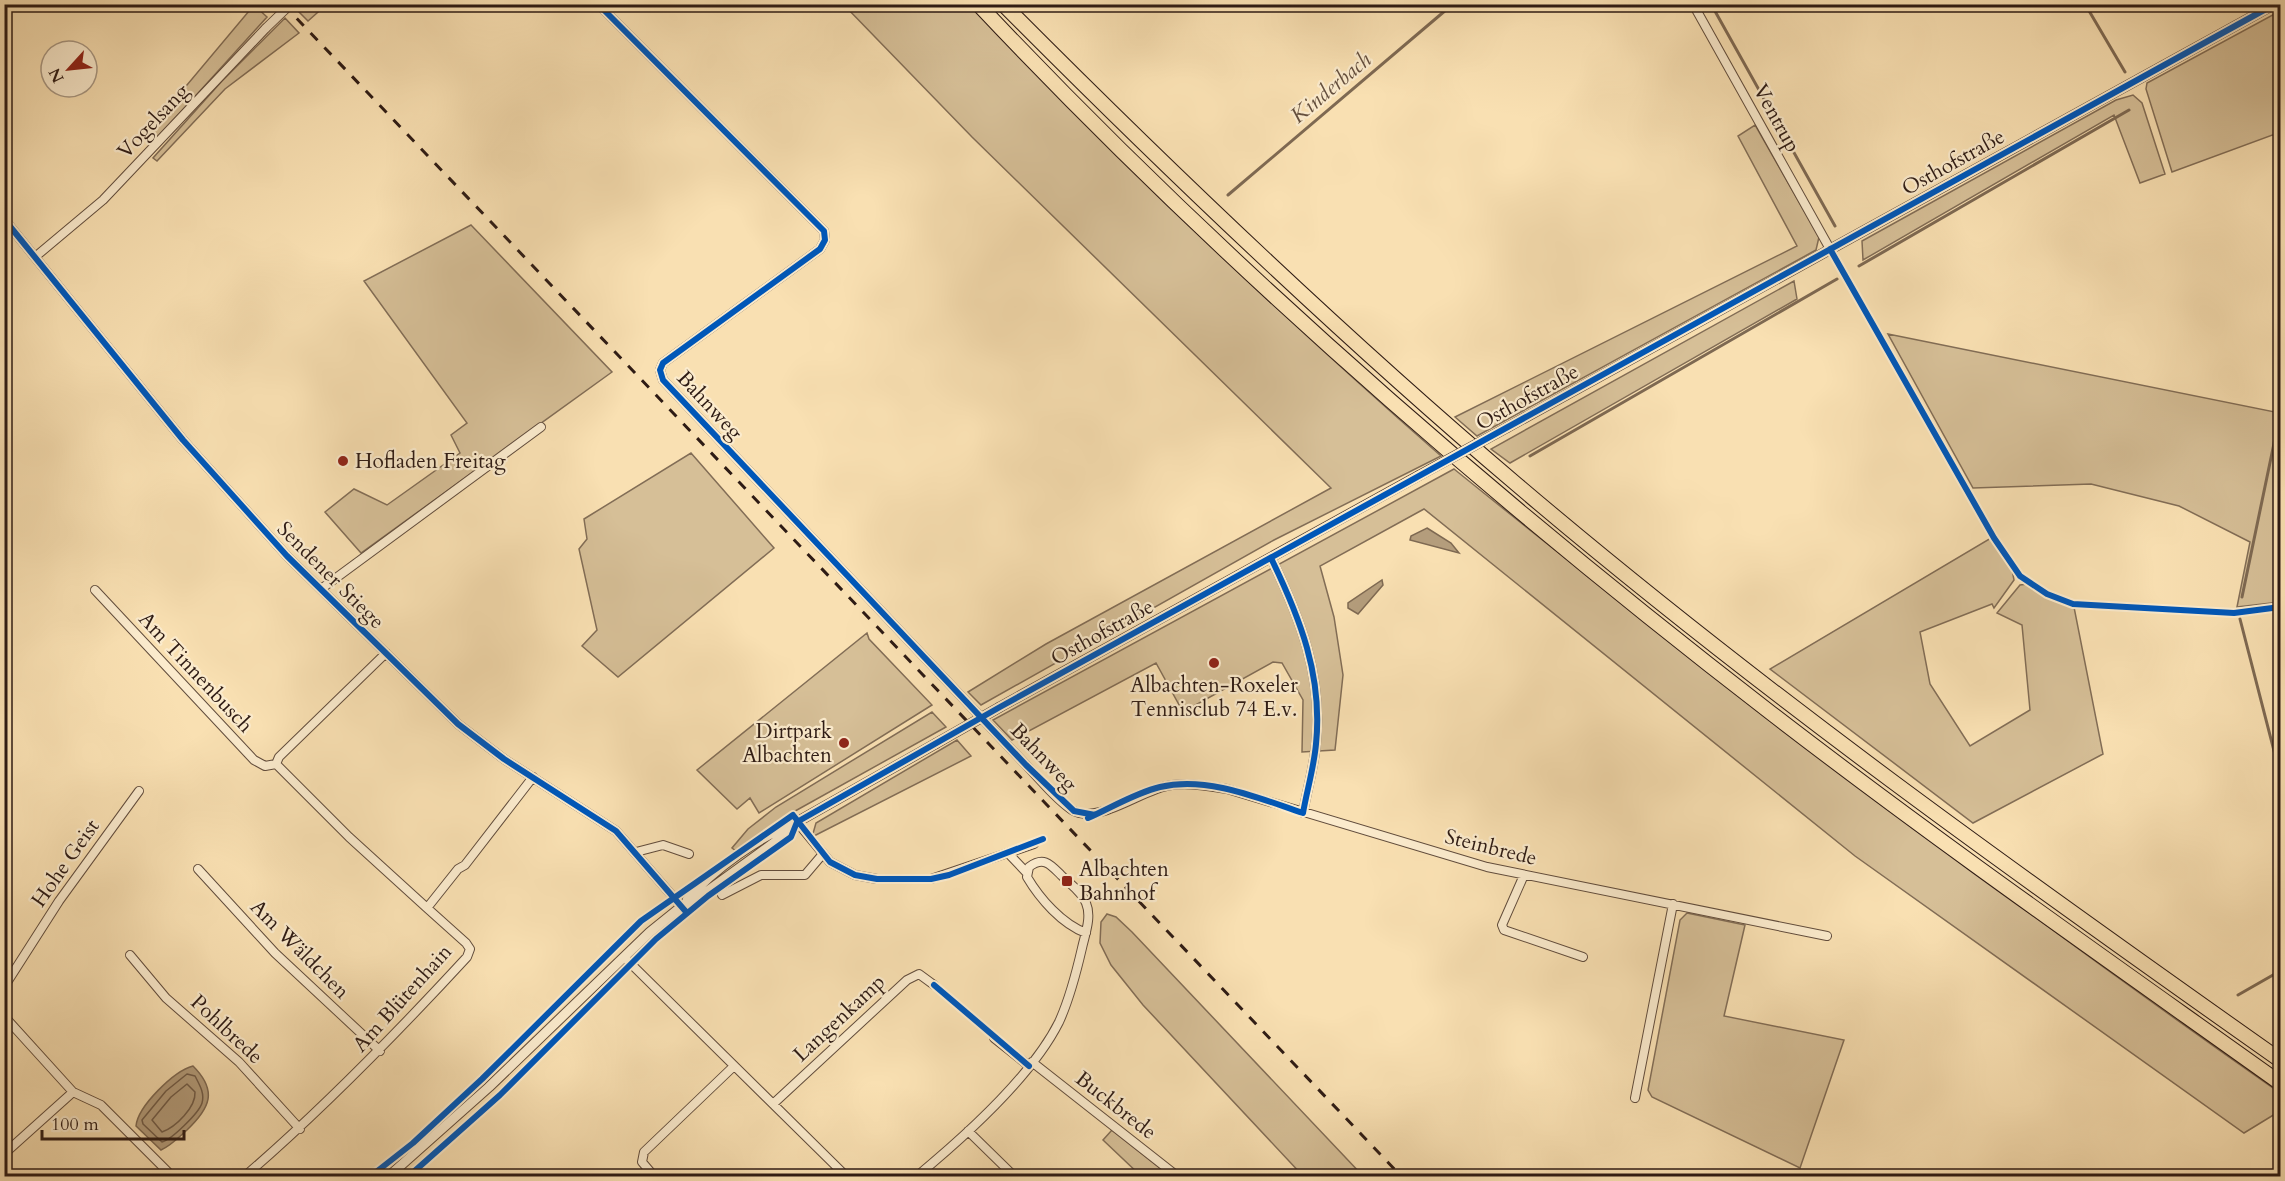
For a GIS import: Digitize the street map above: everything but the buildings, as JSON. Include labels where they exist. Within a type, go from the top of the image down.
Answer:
[{"type":"highway","points":[[978,4],[1154,181],[1261,282],[1514,506],[1773,714],[2038,910],[2280,1083]]},
{"type":"highway","points":[[1003,4],[1166,168],[1273,269],[1516,484],[1661,603],[1906,792],[2280,1060]]},
{"type":"street","name":"Vogelsang","points":[[35,257],[103,200],[291,4]]},
{"type":"street","name":"Bahnweg","points":[[598,4],[824,231],[825,240],[820,249],[663,363],[660,370],[663,380],[1026,765],[1074,811],[1095,815]]},
{"type":"street","name":"Ventrup","points":[[1693,4],[1830,249]]},
{"type":"street","name":"Osthofstraße","points":[[389,1176],[489,1088],[683,904],[705,893],[782,837],[798,822],[1000,707],[2275,4]]},
{"type":"street","name":"Sendener Stiege","points":[[4,219],[183,440],[264,531],[321,589],[458,724],[533,777],[603,821],[636,852],[683,904]]},
{"type":"street","points":[[321,589],[541,427]]},
{"type":"street","points":[[1271,558],[1296,610],[1309,648],[1316,683],[1316,745],[1303,813]]},
{"type":"street","name":"Am Tinnenbusch","points":[[95,590],[254,760],[265,766],[276,764],[427,908]]},
{"type":"street","points":[[276,764],[279,757],[386,653]]},
{"type":"street","points":[[427,908],[458,869],[465,865],[533,777]]},
{"type":"street","name":"Steinbrede","points":[[1095,815],[1157,788],[1195,784],[1227,789],[1487,867],[1827,936]]},
{"type":"street","name":"Hohe Geist","points":[[4,987],[59,901],[139,791]]},
{"type":"street","points":[[798,822],[822,855],[842,870],[877,879],[931,879],[1034,844]]},
{"type":"street","points":[[636,852],[663,845],[688,854]]},
{"type":"street","points":[[1008,853],[1026,872],[1031,885],[1064,921],[1086,933]]},
{"type":"street","points":[[722,895],[761,875],[805,875],[822,855]]},
{"type":"street","points":[[917,1176],[968,1131],[1031,1064],[1058,1024],[1068,1000],[1086,933],[1088,906],[1081,895],[1049,862],[1039,861],[1029,867],[1026,872]]},
{"type":"street","name":"Am Wäldchen","points":[[198,869],[275,953],[380,1052]]},
{"type":"street","points":[[1524,875],[1502,925],[1504,930],[1583,957]]},
{"type":"street","points":[[1635,1098],[1673,904]]},
{"type":"street","name":"Am Blütenhain","points":[[245,1176],[300,1130],[380,1052],[467,957],[470,949],[466,943],[427,908]]},
{"type":"street","name":"Pohlbrede","points":[[130,955],[166,998],[239,1062],[300,1130]]},
{"type":"street","points":[[625,958],[846,1176]]},
{"type":"street","name":"Langenkamp","points":[[773,1104],[907,980],[919,974],[934,985]]},
{"type":"street","points":[[4,1016],[73,1092],[101,1106],[172,1176]]},
{"type":"street","points":[[994,1038],[1031,1064]]},
{"type":"street","name":"Buckbrede","points":[[1031,1064],[1177,1176]]},
{"type":"street","points":[[654,1176],[642,1162],[644,1152],[734,1066]]},
{"type":"street","points":[[4,1154],[73,1092]]},
{"type":"street","points":[[968,1131],[1014,1176]]},
{"type":"shaded area","points":[[299,4],[326,5],[308,21],[295,8]]},
{"type":"shaded area","points":[[254,5],[267,17],[151,145],[145,135]]},
{"type":"shaded area","points":[[844,5],[970,5],[1026,64],[1200,236],[1441,456],[1274,540],[981,705],[968,692],[1046,644],[1331,488],[972,137]]},
{"type":"shaded area","points":[[2280,11],[2280,285],[2275,198],[2275,134],[2172,172],[2146,89],[2147,83]]},
{"type":"shaded area","points":[[285,18],[299,33],[225,89],[157,161],[153,158],[222,81]]},
{"type":"shaded area","points":[[2133,95],[2142,103],[2165,174],[2140,183],[2114,115],[1863,260],[1862,241],[2116,100]]},
{"type":"shaded area","points":[[1755,125],[1819,237],[1816,250],[1477,436],[1455,417],[1797,246],[1738,136]]},
{"type":"shaded area","points":[[471,225],[612,372],[361,553],[325,512],[354,489],[387,505],[460,453],[451,435],[467,423],[364,281]]},
{"type":"shaded area","points":[[1794,281],[1797,299],[1510,463],[1491,449]]},
{"type":"shaded area","points":[[1888,334],[2280,413],[2280,602],[2237,607],[2250,542],[2179,506],[2091,484],[1973,488]]},
{"type":"shaded area","points":[[691,453],[774,548],[618,677],[582,646],[597,630],[579,549],[587,539],[584,519]]},
{"type":"shaded area","points":[[1454,469],[1759,710],[1862,788],[2070,942],[2280,1093],[2280,1111],[2244,1133],[1855,856],[1424,509],[1320,566],[1334,617],[1343,675],[1335,750],[1302,752],[1303,700],[1282,663],[1273,662],[1183,712],[1156,663],[1012,740],[993,720]]},
{"type":"shaded area","points":[[1991,538],[2012,569],[2014,580],[1994,608],[1992,604],[1920,632],[1930,684],[1970,746],[2030,710],[2022,625],[1997,613],[2020,585],[2028,584],[2045,597],[2074,607],[2103,754],[1973,823],[1770,669]]},
{"type":"shaded area","points":[[867,633],[869,639],[932,705],[759,813],[750,798],[737,809],[697,770]]},
{"type":"shaded area","points":[[932,712],[946,727],[788,815],[736,851],[732,848],[748,829],[776,807]]},
{"type":"shaded area","points":[[957,740],[971,756],[812,837],[816,823]]},
{"type":"shaded area","points":[[1687,913],[1745,925],[1724,1016],[1844,1040],[1800,1168],[1652,1097],[1648,1090],[1680,920]]},
{"type":"shaded area","points":[[1107,914],[1116,917],[1132,932],[1363,1176],[1303,1176],[1143,1005],[1111,965],[1100,943],[1101,922]]},
{"type":"shaded area","points":[[1112,1130],[1170,1176],[1141,1176],[1103,1140]]},
{"type":"water","points":[[1427,528],[1451,543],[1459,553],[1410,540],[1411,536]]},
{"type":"water","points":[[1382,580],[1383,585],[1358,614],[1348,608],[1348,603]]},
{"type":"water","points":[[193,1066],[206,1083],[208,1099],[206,1107],[187,1130],[161,1150],[136,1126],[138,1118],[158,1090],[176,1075]]},
{"type":"waterway","name":"Kinderbach","points":[[1228,195],[1453,4]]},
{"type":"waterway","name":"Kinderbach","points":[[1711,4],[1835,226]]},
{"type":"waterway","name":"Kinderbach","points":[[2085,4],[2125,72]]},
{"type":"waterway","name":"Kinderbach","points":[[1859,266],[2129,110]]},
{"type":"waterway","points":[[1530,456],[1837,279]]},
{"type":"waterway","points":[[2242,597],[2277,429],[2280,427]]},
{"type":"waterway","points":[[2240,619],[2280,774]]},
{"type":"waterway","points":[[2238,995],[2280,971]]},
{"type":"railway","points":[[283,4],[1401,1176]]},
{"type":"cycle path","points":[[598,4],[824,231],[825,240],[820,249],[663,363],[660,370],[663,380],[1026,765],[1074,811],[1095,815]]},
{"type":"cycle path","points":[[797,822],[1000,707],[2275,4]]},
{"type":"cycle path","points":[[4,219],[183,440],[287,556],[458,724],[504,759],[616,831],[687,913]]},
{"type":"cycle path","points":[[1830,249],[1994,538],[2020,576],[2047,594],[2073,604],[2234,613],[2280,607]]},
{"type":"cycle path","points":[[1088,818],[1141,793],[1178,784],[1196,784],[1233,790],[1303,813],[1316,744],[1316,695],[1300,625],[1271,558]]},
{"type":"cycle path","points":[[371,1176],[413,1143],[482,1079],[641,921],[793,815],[830,862],[855,875],[877,879],[931,879],[949,875],[1043,839]]},
{"type":"cycle path","points":[[409,1176],[500,1095],[656,939],[708,896],[791,837],[797,822]]},
{"type":"cycle path","points":[[934,985],[1029,1066]]},
{"type":"place","name":"Hofladen Freitag","points":[[343,461]]},
{"type":"place","name":"Albachten-Roxeler Tennisclub 74 E.v.","points":[[1214,663]]},
{"type":"place","name":"Dirtpark Albachten","points":[[844,743]]},
{"type":"place","name":"Albachten Bahnhof","points":[[1067,881]]}]
